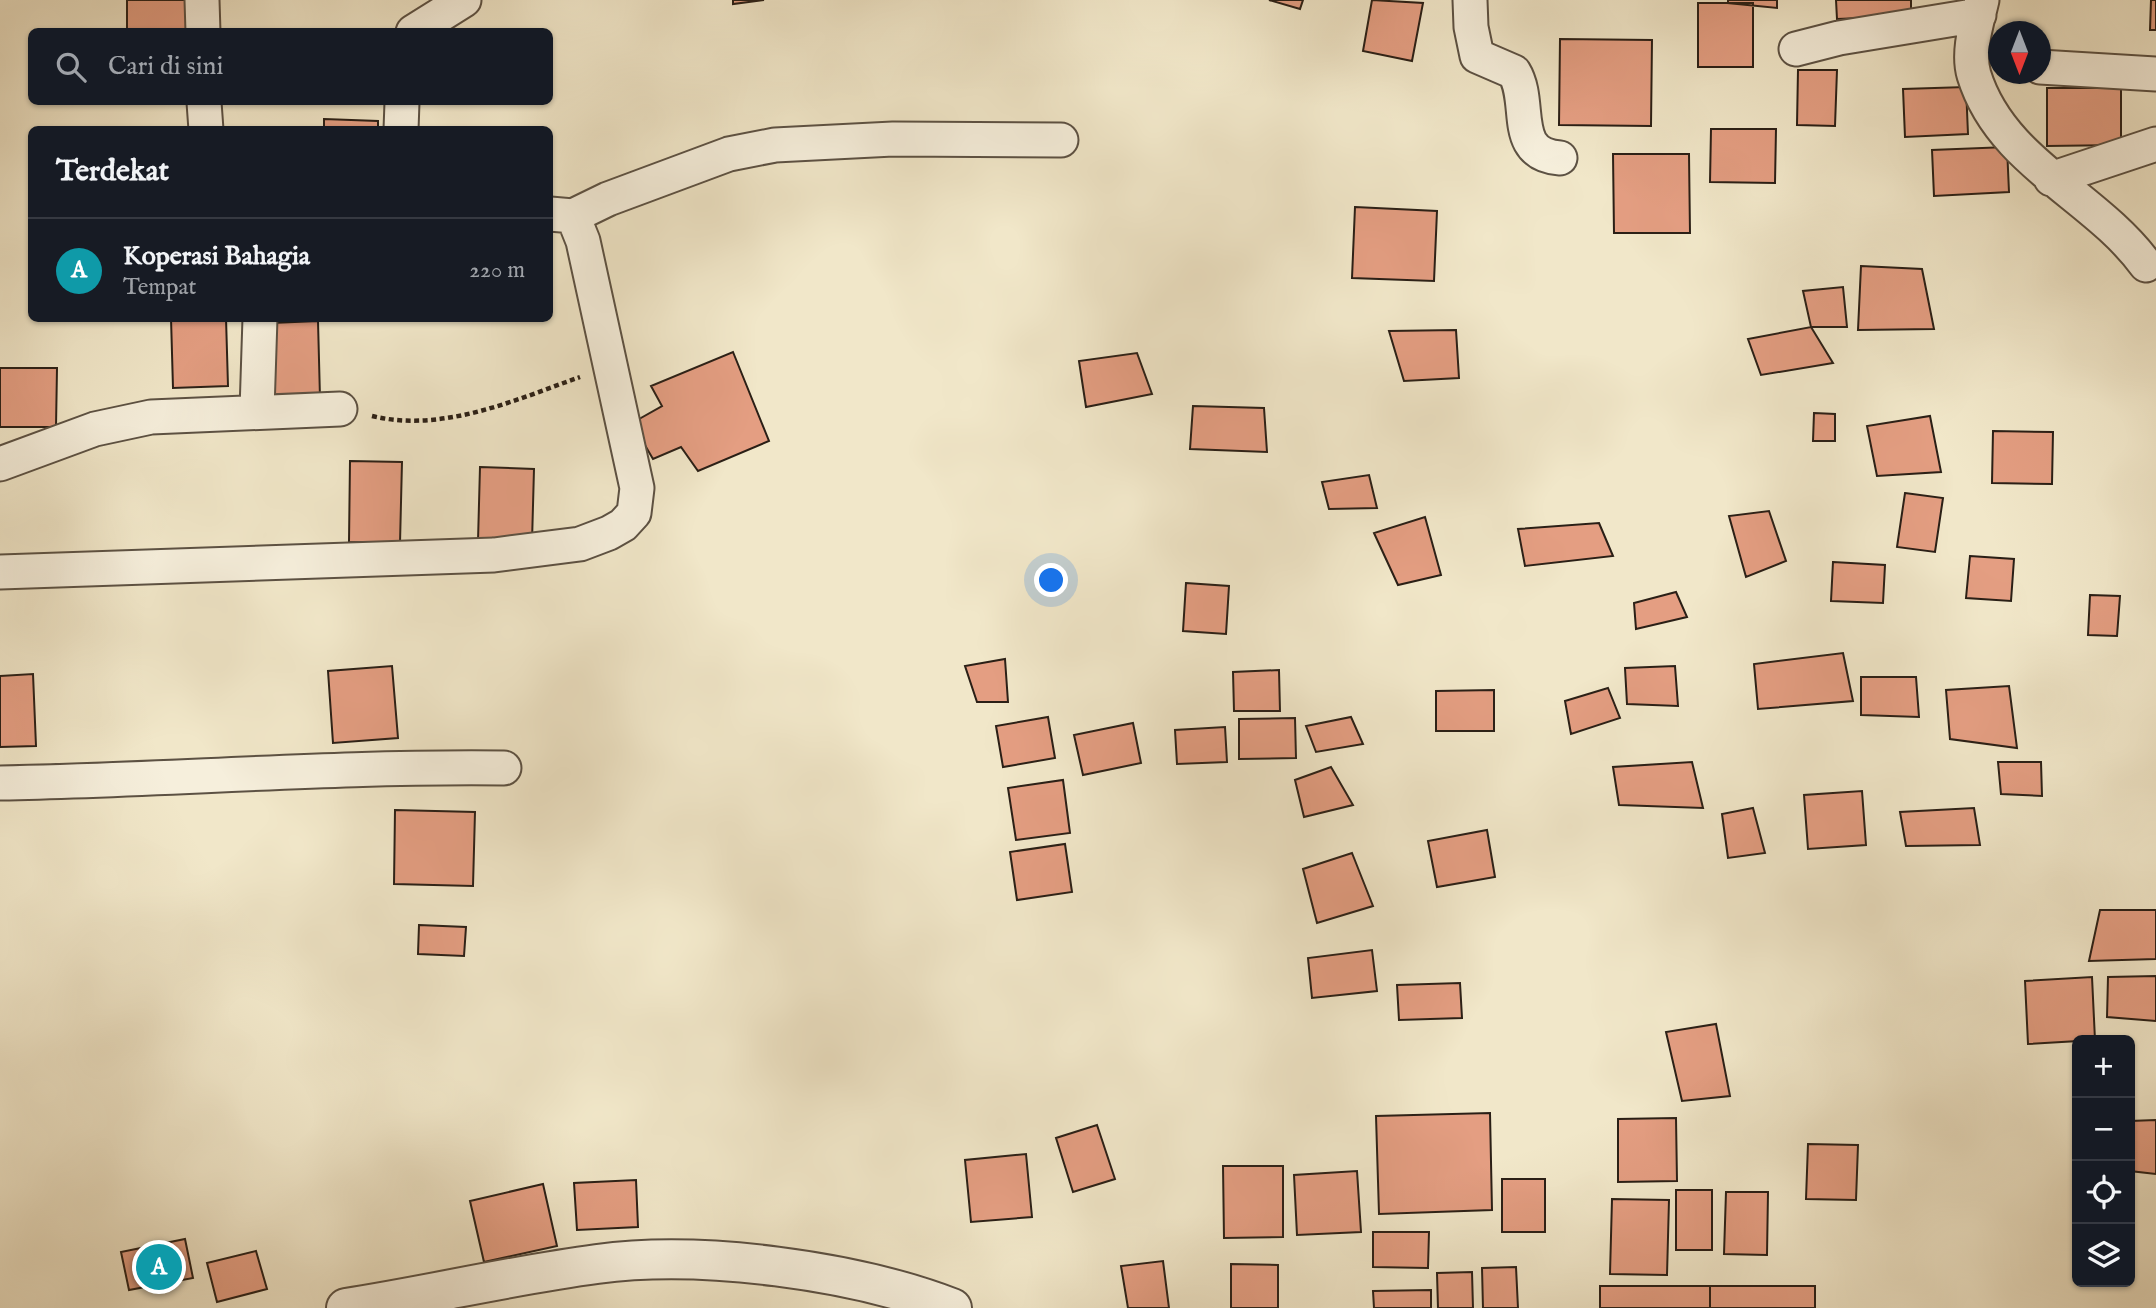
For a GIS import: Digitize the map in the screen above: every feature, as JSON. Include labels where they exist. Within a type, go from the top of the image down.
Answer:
[{"type":"street","points":[[202,0],[203,28]]},
{"type":"street","points":[[419,28],[464,0]]},
{"type":"street","points":[[1470,0],[1471,27],[1477,56],[1514,72],[1522,94],[1528,139],[1543,154],[1560,158]]},
{"type":"street","points":[[1796,49],[1981,8],[1986,64],[1974,74],[1992,112],[2033,163],[2133,247],[2146,265]]},
{"type":"street","points":[[2051,68],[2156,74]]},
{"type":"street","points":[[204,105],[206,126]]},
{"type":"street","points":[[401,126],[402,105]]},
{"type":"street","points":[[561,215],[729,154],[775,145],[893,139],[1061,139]]},
{"type":"street","points":[[2051,179],[2156,144]]},
{"type":"street","points":[[0,572],[494,555],[580,544],[623,525],[634,513],[637,488],[580,229],[561,215]]},
{"type":"street","points":[[257,410],[260,322]]},
{"type":"street","points":[[0,464],[94,429],[151,417],[257,410],[340,409]]},
{"type":"street","points":[[0,783],[236,776],[375,767],[505,768]]},
{"type":"street","points":[[346,1308],[599,1264],[693,1260],[806,1272],[900,1290],[952,1308]]},
{"type":"path","points":[[340,409],[387,419],[426,420],[492,409],[611,364]]},
{"type":"building","points":[[127,0],[189,0],[189,28],[127,28]]},
{"type":"building","points":[[733,0],[764,0],[733,4]]},
{"type":"building","points":[[1269,0],[1303,0],[1300,9]]},
{"type":"building","points":[[1372,0],[1423,3],[1412,61],[1363,51]]},
{"type":"building","points":[[1728,0],[1777,0],[1777,8],[1728,3]]},
{"type":"building","points":[[1836,0],[1911,0],[1911,16],[1837,19]]},
{"type":"building","points":[[2151,0],[2156,0],[2156,30],[2150,30]]},
{"type":"building","points":[[1698,3],[1753,3],[1753,67],[1698,67]]},
{"type":"building","points":[[1560,39],[1652,40],[1651,126],[1559,125]]},
{"type":"building","points":[[1798,70],[1837,70],[1835,126],[1797,125]]},
{"type":"building","points":[[1966,87],[1968,134],[1905,137],[1903,89]]},
{"type":"building","points":[[2047,88],[2121,88],[2121,145],[2047,146]]},
{"type":"building","points":[[324,119],[378,121],[378,126],[324,126]]},
{"type":"building","points":[[1711,129],[1776,129],[1775,183],[1710,182]]},
{"type":"building","points":[[2007,147],[2009,192],[1934,196],[1932,150]]},
{"type":"building","points":[[1613,154],[1689,154],[1690,233],[1614,233]]},
{"type":"building","points":[[1355,207],[1437,211],[1434,281],[1352,278]]},
{"type":"building","points":[[1861,266],[1922,269],[1934,329],[1858,330]]},
{"type":"building","points":[[1843,287],[1847,327],[1811,327],[1803,291]]},
{"type":"building","points":[[171,322],[226,322],[228,386],[173,388]]},
{"type":"building","points":[[318,322],[320,398],[273,400],[271,323]]},
{"type":"building","points":[[1811,327],[1833,363],[1761,375],[1748,339]]},
{"type":"building","points":[[1456,330],[1459,378],[1404,381],[1389,331]]},
{"type":"building","points":[[733,352],[769,441],[698,471],[681,447],[653,459],[632,423],[662,406],[651,386]]},
{"type":"building","points":[[1137,353],[1152,394],[1086,407],[1079,361]]},
{"type":"building","points":[[0,368],[57,368],[56,427],[0,427]]},
{"type":"building","points":[[1193,406],[1264,408],[1267,452],[1190,449]]},
{"type":"building","points":[[1814,413],[1835,414],[1835,441],[1813,441]]},
{"type":"building","points":[[1930,416],[1941,472],[1877,476],[1867,426]]},
{"type":"building","points":[[1993,431],[2053,432],[2052,484],[1992,483]]},
{"type":"building","points":[[350,461],[402,462],[400,543],[349,542]]},
{"type":"building","points":[[480,467],[534,469],[532,542],[478,541]]},
{"type":"building","points":[[1369,475],[1377,508],[1329,509],[1322,482]]},
{"type":"building","points":[[1905,493],[1943,498],[1935,552],[1897,547]]},
{"type":"building","points":[[1769,511],[1786,561],[1746,577],[1729,516]]},
{"type":"building","points":[[1425,517],[1441,575],[1398,585],[1374,533]]},
{"type":"building","points":[[1599,523],[1613,556],[1525,566],[1518,529]]},
{"type":"building","points":[[1970,556],[2014,559],[2011,601],[1966,598]]},
{"type":"building","points":[[1833,562],[1885,565],[1883,603],[1831,601]]},
{"type":"building","points":[[1186,583],[1229,586],[1226,634],[1183,631]]},
{"type":"building","points":[[1676,592],[1687,617],[1636,629],[1634,603]]},
{"type":"building","points":[[2090,595],[2120,596],[2117,636],[2088,635]]},
{"type":"building","points":[[1843,653],[1853,701],[1758,709],[1754,664]]},
{"type":"building","points":[[1005,659],[1008,702],[977,702],[965,666]]},
{"type":"building","points":[[392,666],[398,738],[333,743],[328,671]]},
{"type":"building","points":[[1675,666],[1678,706],[1627,704],[1625,668]]},
{"type":"building","points":[[1279,670],[1280,711],[1234,711],[1233,672]]},
{"type":"building","points":[[33,674],[36,746],[0,747],[0,676]]},
{"type":"building","points":[[1861,677],[1916,677],[1919,717],[1861,715]]},
{"type":"building","points":[[2009,686],[2017,748],[1950,739],[1946,690]]},
{"type":"building","points":[[1608,688],[1620,718],[1571,734],[1565,701]]},
{"type":"building","points":[[1494,690],[1494,731],[1436,731],[1436,691]]},
{"type":"building","points":[[1048,717],[1055,758],[1003,767],[996,726]]},
{"type":"building","points":[[1351,717],[1363,744],[1316,752],[1306,726]]},
{"type":"building","points":[[1295,718],[1296,758],[1239,759],[1239,719]]},
{"type":"building","points":[[1133,723],[1141,763],[1083,775],[1074,735]]},
{"type":"building","points":[[1225,727],[1227,762],[1177,764],[1175,730]]},
{"type":"building","points":[[1692,762],[1703,808],[1619,805],[1613,767]]},
{"type":"building","points":[[1998,762],[2041,762],[2042,796],[2001,794]]},
{"type":"building","points":[[1331,767],[1353,805],[1304,817],[1295,780]]},
{"type":"building","points":[[1063,780],[1070,833],[1016,840],[1008,788]]},
{"type":"building","points":[[1862,791],[1866,845],[1808,849],[1804,795]]},
{"type":"building","points":[[1753,808],[1765,853],[1728,858],[1722,814]]},
{"type":"building","points":[[1974,808],[1980,845],[1906,846],[1900,812]]},
{"type":"building","points":[[395,810],[475,812],[473,886],[394,884]]},
{"type":"building","points":[[1487,830],[1495,877],[1437,887],[1428,841]]},
{"type":"building","points":[[1065,844],[1072,892],[1017,900],[1010,852]]},
{"type":"building","points":[[1352,853],[1373,906],[1317,923],[1303,869]]},
{"type":"building","points":[[2100,910],[2156,910],[2156,959],[2089,961]]},
{"type":"building","points":[[419,925],[466,927],[464,956],[418,954]]},
{"type":"building","points":[[1372,950],[1377,991],[1312,998],[1308,958]]},
{"type":"building","points":[[2156,976],[2156,1021],[2107,1017],[2108,977]]},
{"type":"building","points":[[2092,977],[2095,1035],[2072,1035],[2072,1041],[2028,1044],[2025,981]]},
{"type":"building","points":[[1460,983],[1462,1018],[1399,1020],[1397,985]]},
{"type":"building","points":[[1716,1024],[1730,1096],[1682,1101],[1666,1032]]},
{"type":"building","points":[[1490,1113],[1492,1210],[1379,1214],[1376,1116]]},
{"type":"building","points":[[1676,1118],[1677,1181],[1618,1182],[1618,1119]]},
{"type":"building","points":[[2156,1120],[2156,1174],[2135,1172],[2135,1121]]},
{"type":"building","points":[[1097,1125],[1115,1179],[1073,1192],[1056,1138]]},
{"type":"building","points":[[1808,1144],[1858,1145],[1856,1200],[1806,1199]]},
{"type":"building","points":[[1026,1154],[1032,1217],[971,1222],[965,1160]]},
{"type":"building","points":[[1223,1166],[1283,1166],[1283,1237],[1224,1238]]},
{"type":"building","points":[[1357,1171],[1361,1232],[1297,1235],[1294,1175]]},
{"type":"building","points":[[1502,1179],[1545,1179],[1545,1232],[1502,1232]]},
{"type":"building","points":[[636,1180],[638,1227],[577,1230],[574,1183]]},
{"type":"building","points":[[543,1184],[557,1246],[484,1262],[470,1201]]},
{"type":"building","points":[[1676,1190],[1712,1190],[1712,1250],[1676,1250]]},
{"type":"building","points":[[1726,1192],[1768,1192],[1767,1255],[1724,1254]]},
{"type":"building","points":[[1612,1199],[1669,1200],[1667,1275],[1610,1274]]},
{"type":"building","points":[[1373,1232],[1429,1232],[1428,1268],[1373,1267]]},
{"type":"building","points":[[185,1239],[193,1278],[129,1290],[121,1252]]},
{"type":"building","points":[[256,1251],[267,1289],[217,1302],[207,1263]]},
{"type":"building","points":[[1163,1261],[1169,1308],[1128,1308],[1121,1266]]},
{"type":"building","points":[[1231,1264],[1278,1265],[1278,1308],[1231,1308]]},
{"type":"building","points":[[1516,1267],[1518,1308],[1483,1308],[1482,1268]]},
{"type":"building","points":[[1472,1272],[1473,1308],[1438,1308],[1437,1273]]},
{"type":"building","points":[[1600,1286],[1710,1286],[1710,1308],[1600,1308]]},
{"type":"building","points":[[1710,1286],[1815,1286],[1815,1308],[1710,1308]]},
{"type":"building","points":[[1431,1290],[1431,1308],[1374,1308],[1373,1291]]},
{"type":"place","name":"Koperasi Bahagia","points":[[159,1267]]}]
